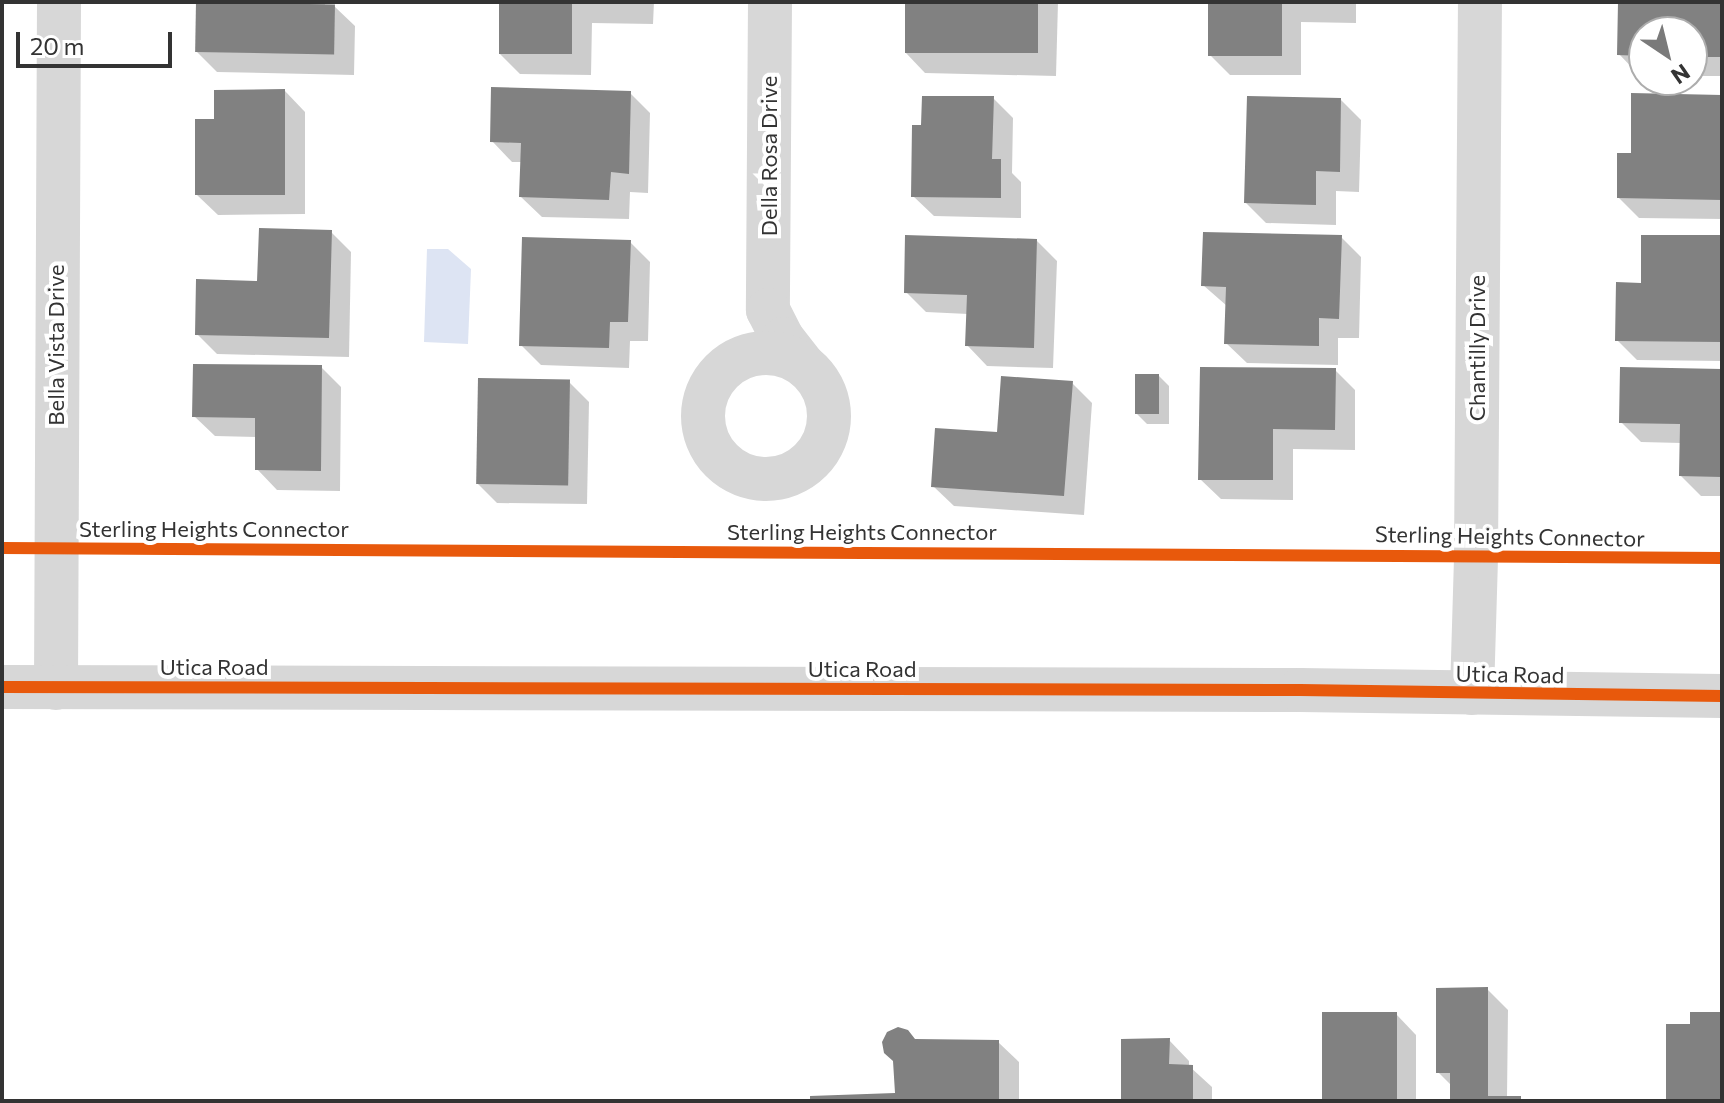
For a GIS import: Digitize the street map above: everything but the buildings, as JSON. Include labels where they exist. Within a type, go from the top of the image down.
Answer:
[{"type":"street","name":"Bella Vista Drive","points":[[56,688],[59,2]]},
{"type":"street","name":"Della Rosa Drive","points":[[768,310],[752,339],[712,383],[704,403],[703,424],[709,445],[722,461],[739,474],[760,479],[780,478],[799,469],[815,456],[825,439],[829,419],[827,398],[818,380],[783,339],[768,310],[770,2]]},
{"type":"street","name":"Chantilly Drive","points":[[1472,693],[1476,556],[1480,2]]},
{"type":"street","points":[[726,367],[745,357],[765,353],[786,356],[803,365]]},
{"type":"street","name":"Utica Road","points":[[2,687],[480,686],[1722,696]]},
{"type":"water","points":[[427,249],[448,249],[471,269],[468,344],[424,342]]},
{"type":"cycle path","name":"Sterling Heights Connector","points":[[2,548],[1722,558]]},
{"type":"cycle path","points":[[2,687],[1300,690],[1722,696]]}]
